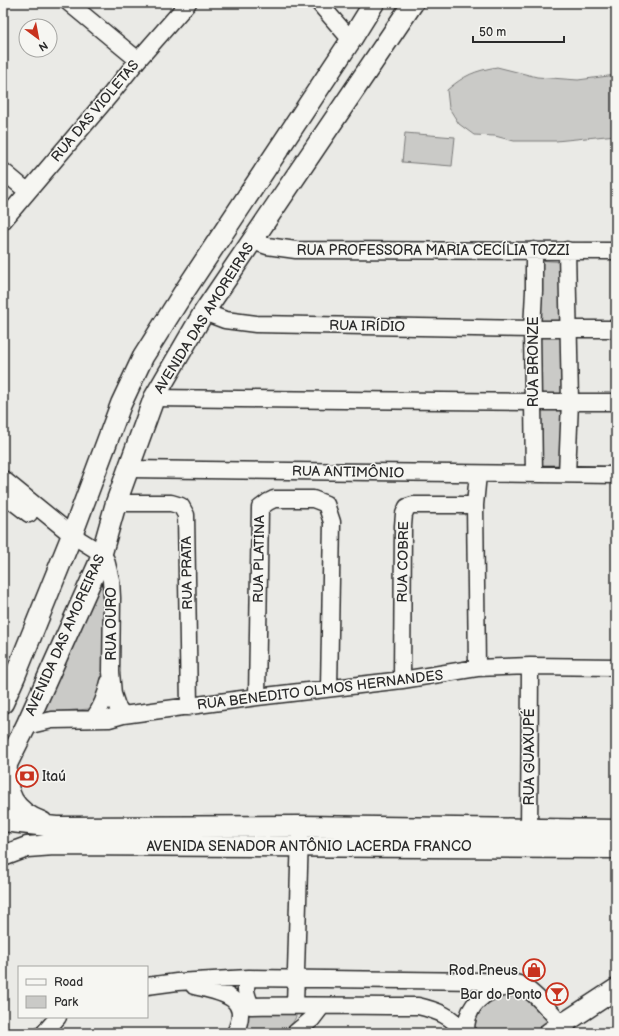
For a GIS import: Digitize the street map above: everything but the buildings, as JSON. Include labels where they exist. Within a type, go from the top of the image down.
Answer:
[{"type":"main road","name":"AVENIDA DAS AMOREIRAS","points":[[3,703],[9,675],[70,540],[121,404],[144,357],[182,295],[374,3]]},
{"type":"main road","name":"AVENIDA DAS AMOREIRAS","points":[[5,768],[26,726],[100,558],[116,503],[154,398],[204,312],[413,3]]},
{"type":"main road","points":[[5,768],[6,779],[12,798],[21,811],[33,818],[56,827]]},
{"type":"main road","name":"AVENIDA SENADOR ANTÔNIO LACERDA FRANCO","points":[[3,821],[56,827],[300,836],[528,848],[616,848]]},
{"type":"main road","name":"AVENIDA SENADOR ANTÔNIO LACERDA FRANCO","points":[[3,856],[28,847],[54,844],[529,828],[616,830]]},
{"type":"main road","points":[[563,1031],[616,989]]},
{"type":"main road","points":[[563,1031],[616,1005]]},
{"type":"street","points":[[68,3],[138,60]]},
{"type":"street","name":"RUA DAS VIOLETAS","points":[[3,221],[27,191],[97,111],[138,60],[188,3]]},
{"type":"street","points":[[319,3],[351,40]]},
{"type":"street","points":[[3,171],[27,191]]},
{"type":"street","name":"RUA PROFESSORA MARIA CECÍLIA TOZZI","points":[[252,241],[267,246],[296,250],[616,251]]},
{"type":"street","name":"RUA BRONZE","points":[[534,250],[532,329],[534,474]]},
{"type":"street","points":[[567,250],[570,402],[567,474]]},
{"type":"street","name":"RUA IRÍDIO","points":[[204,312],[225,320],[256,324],[532,329],[616,328]]},
{"type":"street","points":[[154,398],[616,402]]},
{"type":"street","name":"RUA ANTIMÔNIO","points":[[129,469],[616,475]]},
{"type":"street","points":[[477,668],[475,505],[478,474]]},
{"type":"street","points":[[3,479],[70,540]]},
{"type":"street","points":[[3,494],[70,540],[100,558]]},
{"type":"street","name":"RUA PLATINA","points":[[257,697],[260,508],[268,502],[274,500],[312,499],[326,504],[330,512],[332,522],[329,688]]},
{"type":"street","name":"RUA PRATA","points":[[116,503],[172,503],[181,506],[186,515],[188,707]]},
{"type":"street","name":"RUA COBRE","points":[[402,680],[404,514],[407,507],[413,505],[475,505]]},
{"type":"street","name":"RUA OURO","points":[[100,558],[106,560],[112,589],[111,672],[113,694],[117,706],[123,715]]},
{"type":"street","name":"RUA BENEDITO OLMOS HERNANDES","points":[[26,726],[52,720],[94,718],[109,719],[123,715],[402,680],[477,668],[530,666],[616,667]]},
{"type":"street","name":"RUA GUAXUPÉ","points":[[528,848],[530,666]]},
{"type":"street","name":"RUA OURO","points":[[94,718],[101,709],[106,696],[111,672]]},
{"type":"street","points":[[295,1005],[297,978],[297,907],[300,836]]},
{"type":"street","points":[[235,1033],[245,1006],[246,982],[249,978]]},
{"type":"street","points":[[148,986],[177,982],[249,978],[517,984],[525,987],[529,991],[563,1031]]},
{"type":"street","points":[[177,982],[224,994],[245,1006],[418,1006],[430,1008],[441,1013],[457,1024],[463,1033]]},
{"type":"street","points":[[466,1033],[467,1018],[471,1010],[476,1002],[485,995],[496,990],[506,988],[521,988],[529,991]]},
{"type":"street","points":[[294,1033],[312,1019],[322,1006]]},
{"type":"street","points":[[44,1033],[57,1018]]},
{"type":"green space","points":[[497,67],[537,77],[578,80],[616,75],[616,135],[556,141],[514,141],[495,136],[474,135],[459,124],[449,108],[447,90],[470,74]]},
{"type":"green space","points":[[405,133],[455,137],[452,166],[402,162]]},
{"type":"green space","points":[[536,260],[566,262],[566,465],[536,465]]},
{"type":"green space","points":[[102,563],[108,676],[99,702],[89,709],[42,712]]},
{"type":"green space","points":[[509,994],[523,996],[532,1001],[549,1019],[548,1025],[540,1033],[473,1033],[476,1018],[483,1007],[488,1002]]},
{"type":"green space","points":[[250,1010],[296,1010],[296,1017],[285,1030],[275,1034],[246,1033],[247,1016]]},
{"type":"place","name":"Itaú","points":[[27,776]]},
{"type":"place","name":"Rod Pneus","points":[[534,970]]},
{"type":"place","name":"Bar do Ponto","points":[[557,994]]}]
